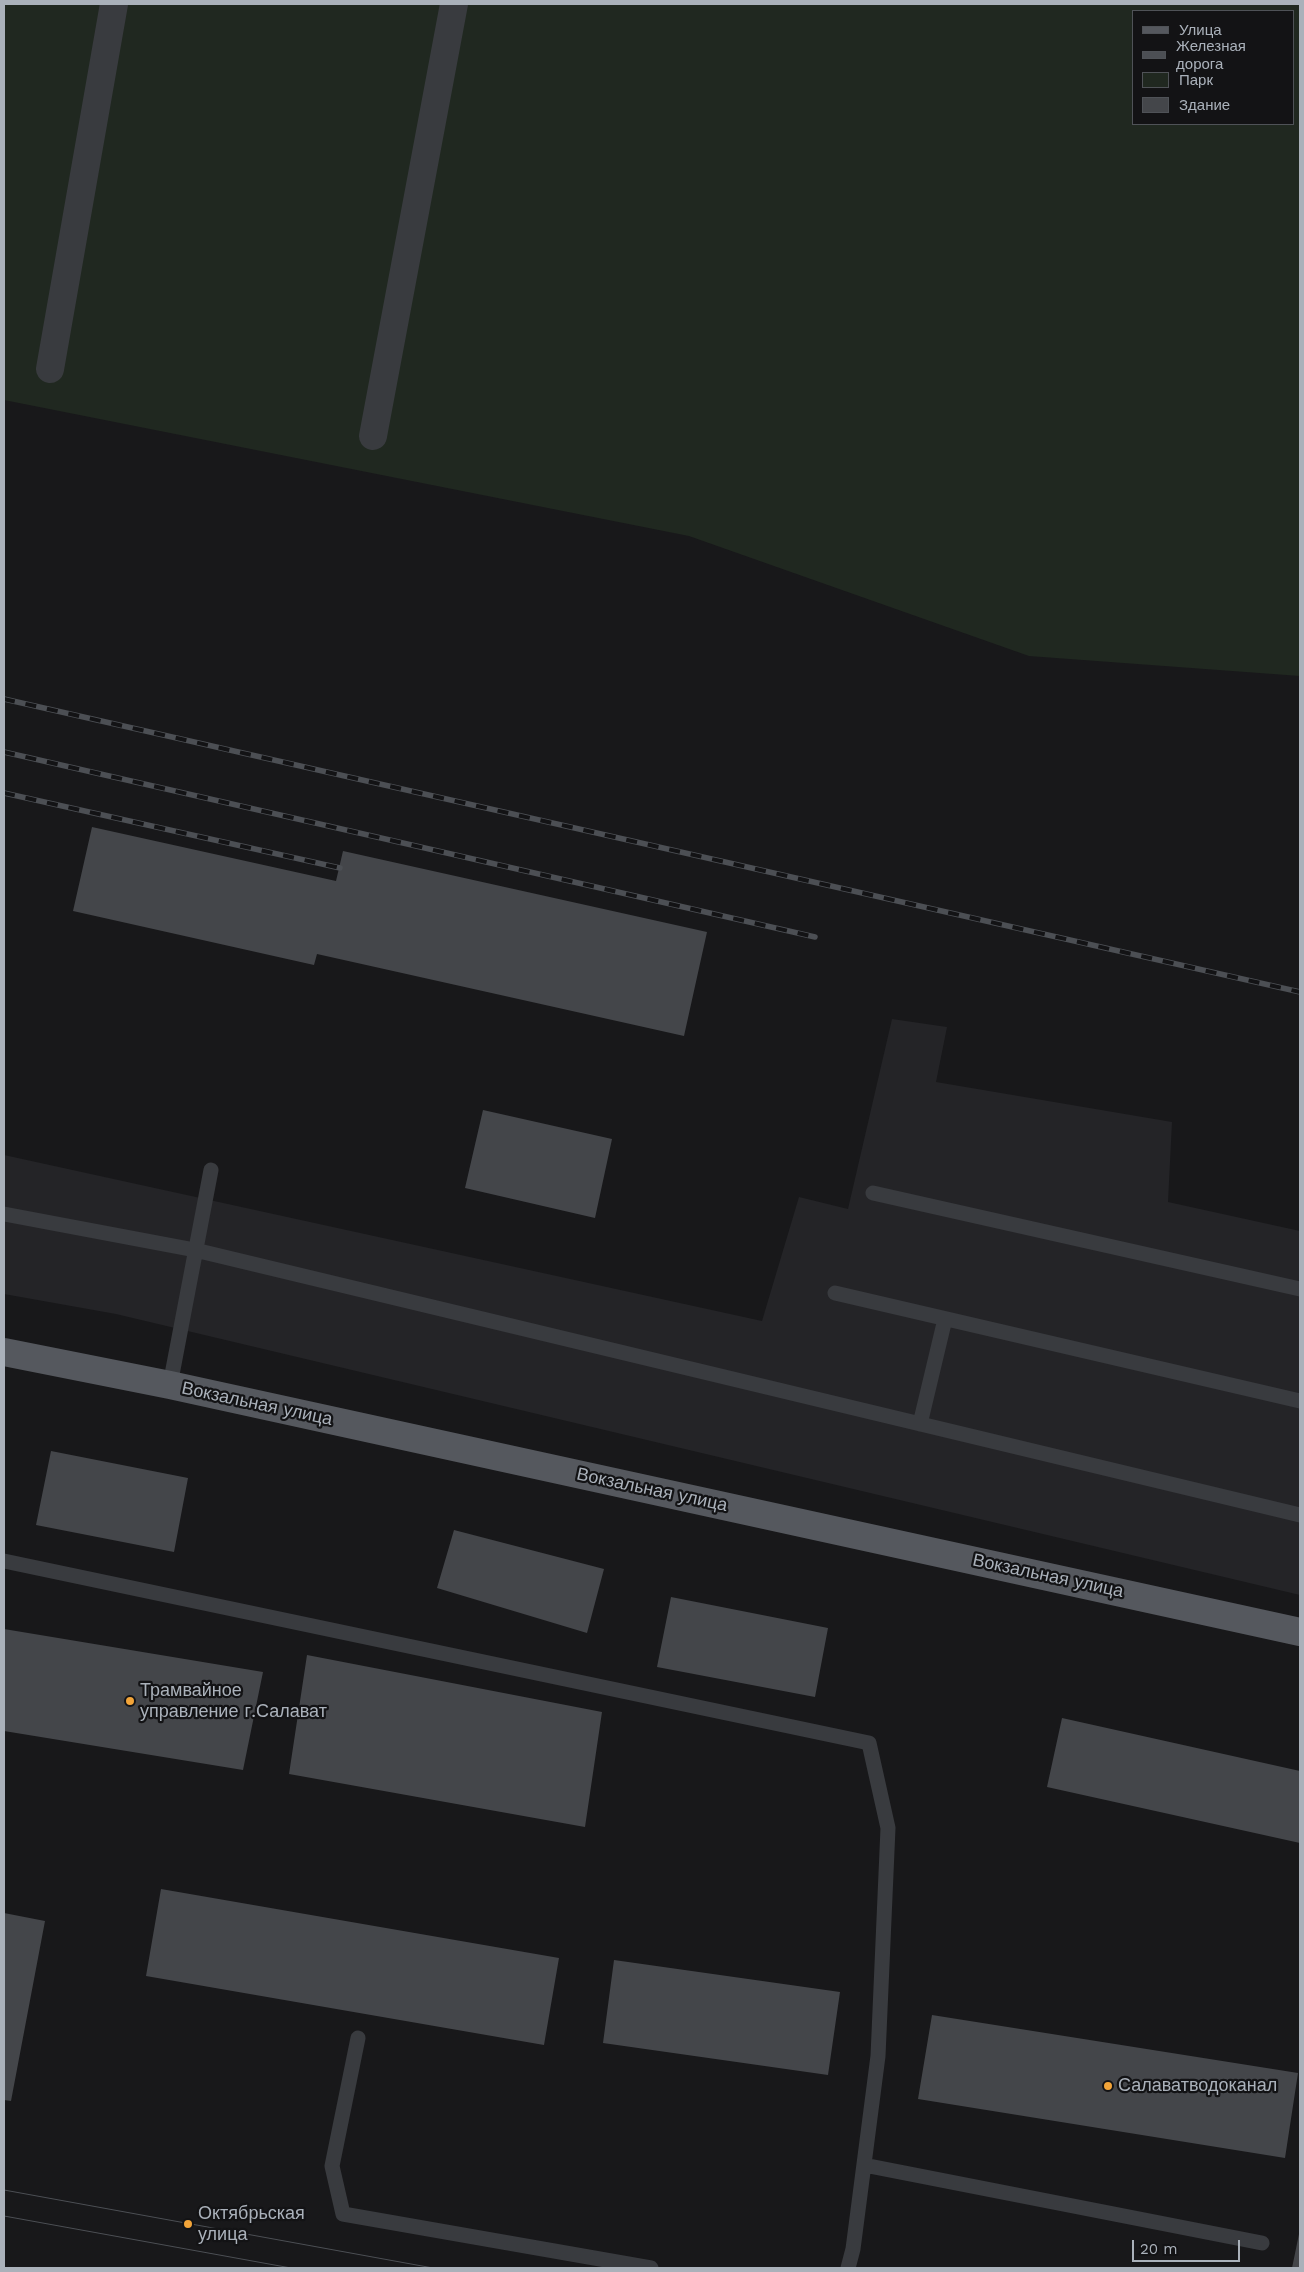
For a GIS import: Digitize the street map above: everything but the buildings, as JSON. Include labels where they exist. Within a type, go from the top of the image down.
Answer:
[{"type":"main road","name":"Вокзальная улица","points":[[4,1352],[170,1386],[1300,1632]]},
{"type":"street","points":[[50,369],[114,4]]},
{"type":"street","points":[[373,436],[454,4]]},
{"type":"lane","points":[[170,1386],[211,1170]]},
{"type":"lane","points":[[873,1193],[1300,1289]]},
{"type":"lane","points":[[4,1214],[195,1250],[1300,1515]]},
{"type":"lane","points":[[835,1293],[1300,1401]]},
{"type":"lane","points":[[920,1424],[945,1319]]},
{"type":"lane","points":[[4,1561],[869,1743],[888,1828],[878,2056],[853,2250],[848,2268]]},
{"type":"lane","points":[[358,2038],[332,2166],[342,2214],[651,2268]]},
{"type":"lane","points":[[864,2165],[1262,2243]]},
{"type":"shaded area","points":[[892,1019],[947,1027],[936,1082],[1172,1122],[1168,1202],[1300,1231],[1300,1595],[116,1314],[4,1294],[4,1155],[762,1321],[799,1197],[848,1209]]},
{"type":"green space","points":[[4,4],[1300,4],[1300,676],[1029,656],[689,536],[4,400]]},
{"type":"tram line","points":[[4,2190],[433,2268]]},
{"type":"tram line","points":[[4,2216],[291,2268]]},
{"type":"railway","points":[[4,699],[1300,992]]},
{"type":"railway","points":[[4,752],[815,937]]},
{"type":"railway","points":[[4,793],[340,868]]},
{"type":"place","name":"Трамвайное управление г.Салават","points":[[130,1701]]},
{"type":"place","name":"Салаватводоканал","points":[[1108,2086]]},
{"type":"place","name":"Октябрьская улица","points":[[188,2224]]}]
